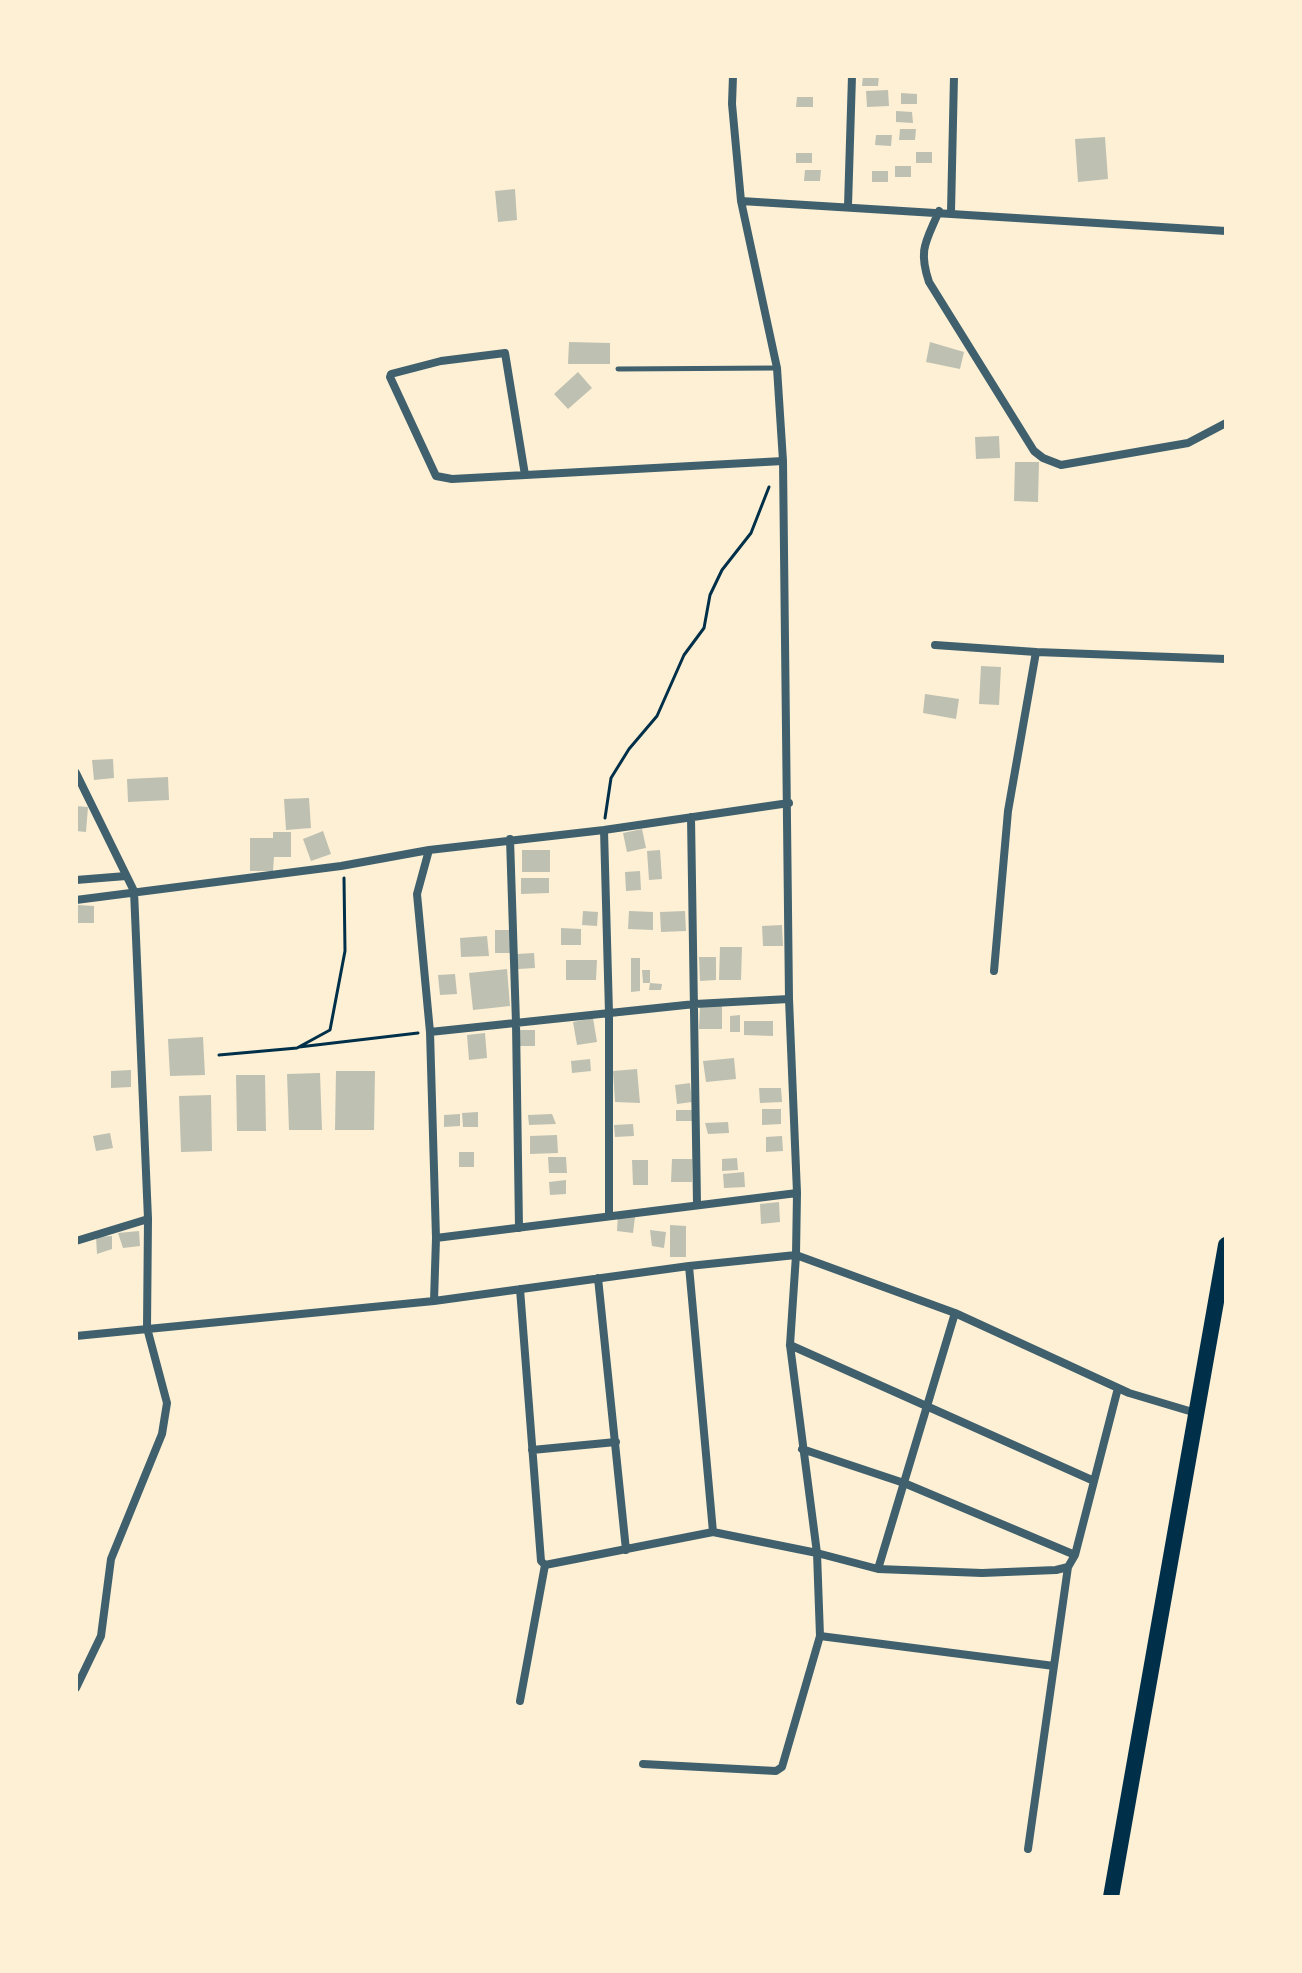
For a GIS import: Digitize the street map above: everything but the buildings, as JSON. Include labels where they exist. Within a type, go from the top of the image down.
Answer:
[{"type":"highway","points":[[1111,1897],[1226,1245]]},
{"type":"street","points":[[643,1764],[776,1771],[782,1767],[820,1636],[817,1553],[790,1345],[797,1193],[789,999],[789,803],[777,368],[741,201],[732,104],[733,76]]},
{"type":"street","points":[[848,206],[852,76]]},
{"type":"street","points":[[951,212],[954,76]]},
{"type":"street","points":[[741,201],[1226,231]]},
{"type":"street","points":[[939,211],[922,251],[922,262],[929,282],[1034,451],[1043,458],[1061,465],[1188,443],[1226,423]]},
{"type":"street","points":[[525,475],[505,353],[441,361],[391,374],[436,476],[452,479],[781,461]]},
{"type":"street","points":[[935,645],[1226,659]]},
{"type":"street","points":[[994,971],[1008,811],[1036,652]]},
{"type":"street","points":[[76,773],[134,891],[148,1219],[147,1328],[167,1403],[162,1434],[111,1559],[101,1636],[76,1688]]},
{"type":"street","points":[[76,900],[789,803]]},
{"type":"street","points":[[691,817],[697,1204]]},
{"type":"street","points":[[604,830],[609,1013],[609,1216]]},
{"type":"street","points":[[510,839],[519,1228]]},
{"type":"street","points":[[429,850],[417,894],[430,1032],[436,1238],[434,1301]]},
{"type":"street","points":[[76,880],[126,876]]},
{"type":"street","points":[[430,1032],[695,1004],[789,999]]},
{"type":"street","points":[[436,1238],[797,1193]]},
{"type":"street","points":[[76,1241],[148,1219]]},
{"type":"street","points":[[76,1336],[434,1301],[689,1266],[796,1255],[955,1313],[1129,1393],[1196,1414]]},
{"type":"street","points":[[689,1266],[713,1532]]},
{"type":"street","points":[[598,1278],[626,1550]]},
{"type":"street","points":[[520,1289],[541,1561],[545,1565]]},
{"type":"street","points":[[878,1569],[955,1313]]},
{"type":"street","points":[[790,1345],[1094,1481]]},
{"type":"street","points":[[1028,1849],[1068,1567],[1075,1555],[1118,1388]]},
{"type":"street","points":[[532,1450],[616,1442]]},
{"type":"street","points":[[802,1449],[904,1483],[1075,1555]]},
{"type":"street","points":[[545,1565],[713,1532],[878,1569],[982,1573],[1068,1567]]},
{"type":"street","points":[[520,1701],[545,1565]]},
{"type":"street","points":[[820,1636],[1054,1666]]},
{"type":"lane","points":[[618,369],[777,368]]},
{"type":"path","points":[[604,830],[611,778],[629,749],[657,716],[684,655],[704,628],[710,595],[722,570],[751,533],[781,461]]},
{"type":"path","points":[[297,1048],[330,1030],[345,951],[345,883],[341,866]]},
{"type":"path","points":[[219,1055],[430,1032]]}]
